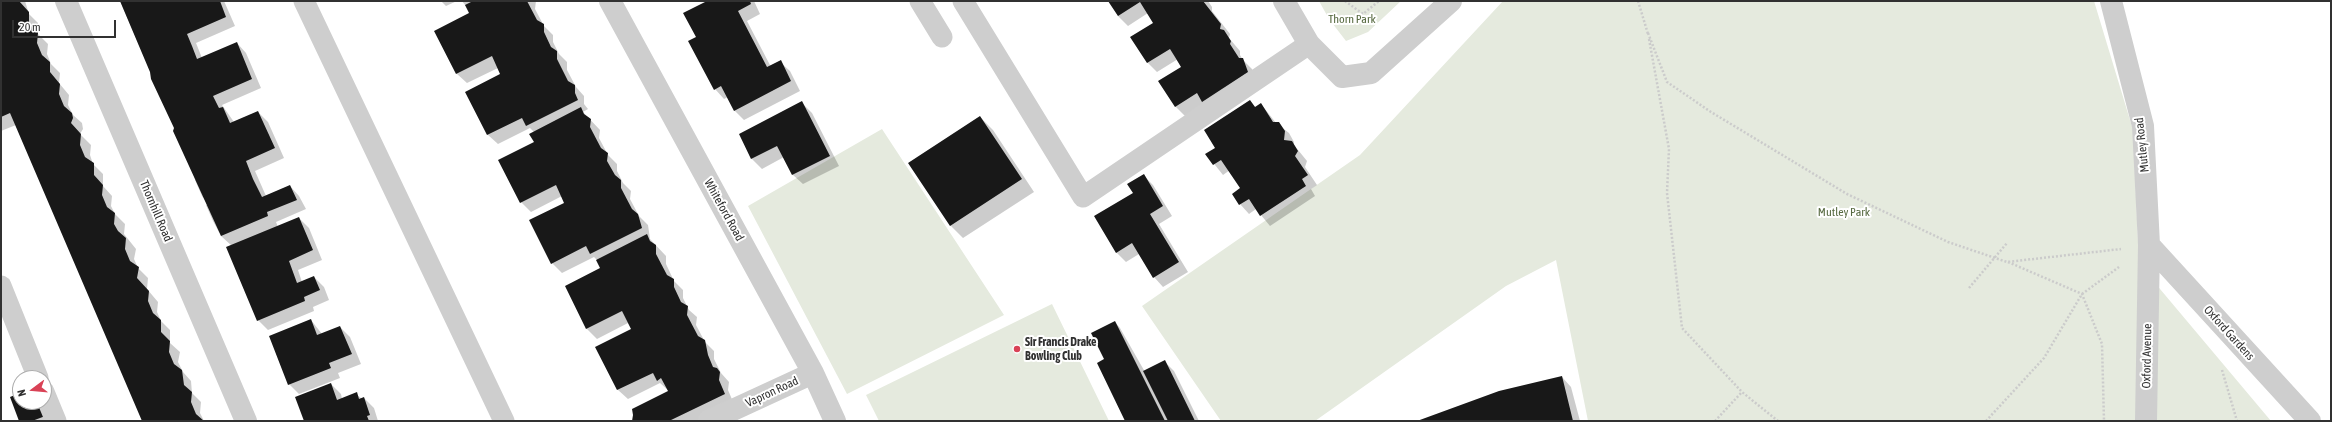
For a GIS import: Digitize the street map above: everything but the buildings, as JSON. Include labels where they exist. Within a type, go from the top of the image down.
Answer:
[{"type":"street","name":"Thornhill Road","points":[[66,1],[246,421]]},
{"type":"street","name":"Whiteford Road","points":[[610,1],[812,373],[835,421]]},
{"type":"street","points":[[1284,1],[1309,44],[1342,78],[1371,73],[1451,1]]},
{"type":"street","name":"Mutley Road","points":[[2111,1],[2143,126],[2149,245],[2148,292]]},
{"type":"street","name":"Oxford Gardens","points":[[2149,245],[2310,421]]},
{"type":"street","name":"Oxford Avenue","points":[[2146,421],[2148,292]]},
{"type":"street","name":"Vapron Road","points":[[709,421],[812,373]]},
{"type":"lane","points":[[304,1],[504,421]]},
{"type":"lane","points":[[920,1],[942,38]]},
{"type":"lane","points":[[963,1],[1083,197],[1309,44]]},
{"type":"lane","points":[[1,286],[35,370]]},
{"type":"lane","points":[[51,410],[56,421]]},
{"type":"path","points":[[1345,1],[1363,14],[1379,1]]},
{"type":"path","points":[[1638,1],[1667,82],[1711,112],[1847,194],[1948,242],[2007,262],[2082,294],[2102,344],[2104,421]]},
{"type":"path","points":[[1648,32],[1669,149],[1667,192],[1682,328],[1742,392],[1778,421]]},
{"type":"path","points":[[1969,288],[2007,243]]},
{"type":"path","points":[[2007,262],[2149,245]]},
{"type":"path","points":[[1986,421],[2044,358],[2082,294],[2149,245]]},
{"type":"path","points":[[1715,421],[1742,392]]},
{"type":"green space","name":"Thorn Park","points":[[1319,1],[1401,1],[1368,32],[1346,41],[1329,19]]},
{"type":"green space","name":"Mutley Park","points":[[1503,1],[2094,1],[2133,130],[2139,264],[2271,421],[1588,421],[1556,260],[1506,286],[1315,421],[1221,421],[1142,306],[1360,155]]},
{"type":"green space","points":[[882,129],[1004,315],[847,394],[748,206]]},
{"type":"green space","name":"Sir Francis Drake Bowling Club","points":[[1052,304],[1109,421],[879,421],[866,395]]},
{"type":"place","name":"Sir Francis Drake Bowling Club","points":[[1017,349]]}]
